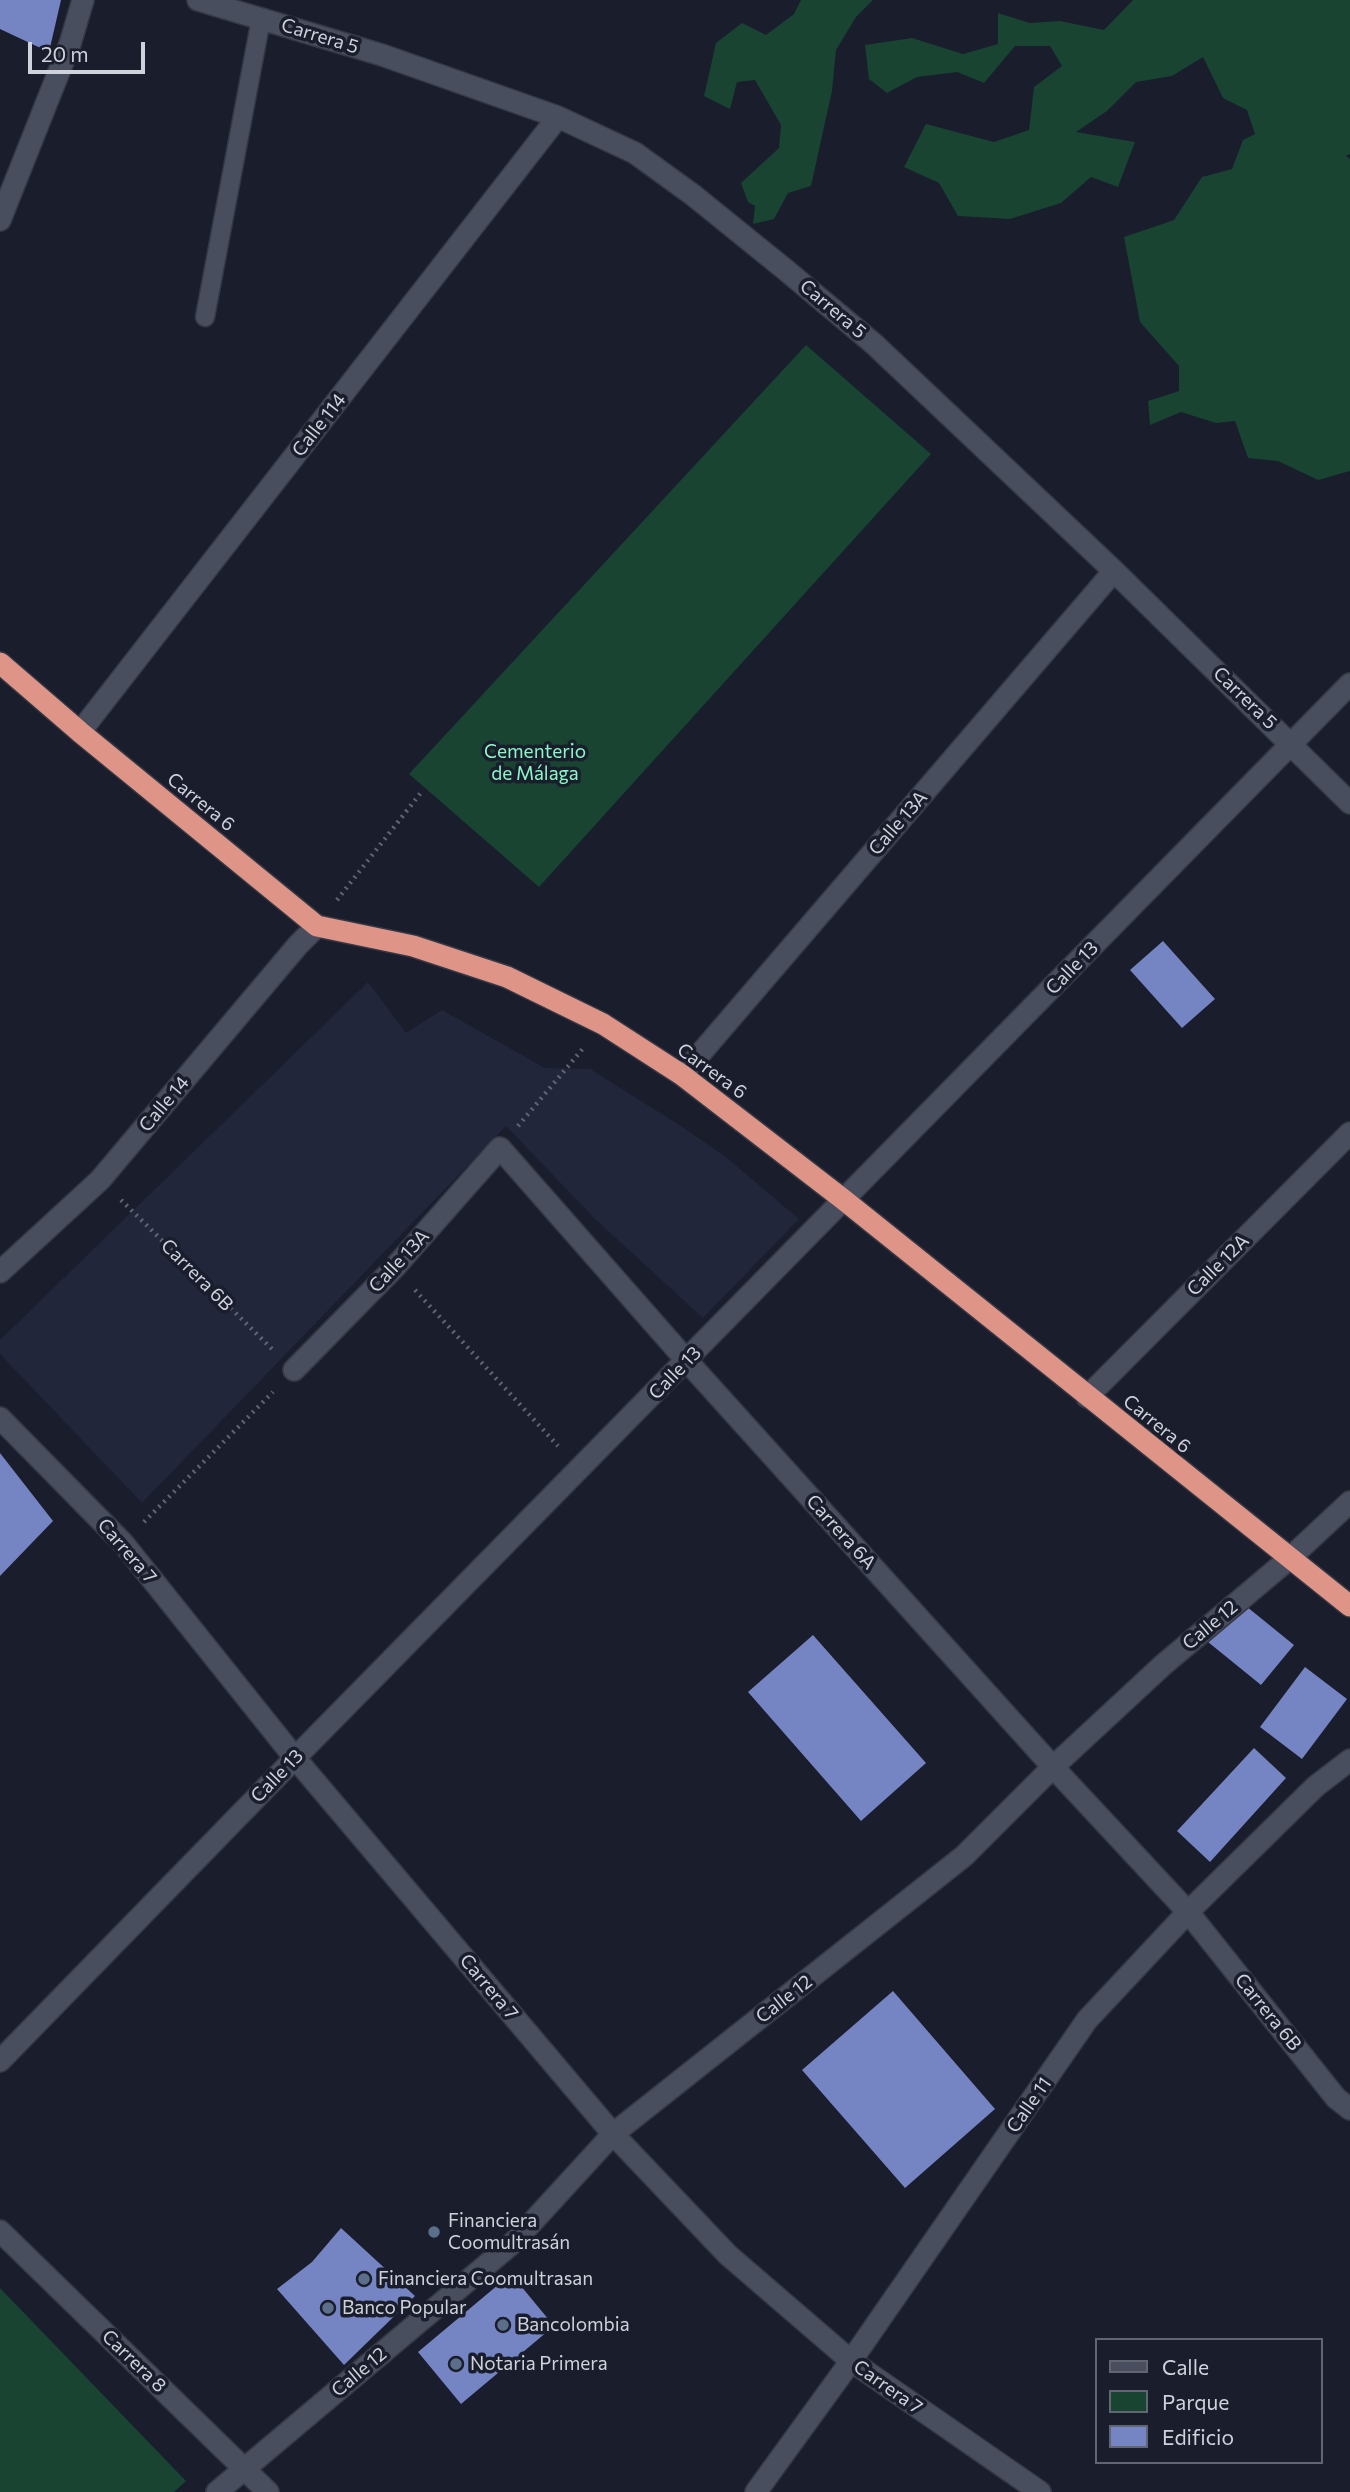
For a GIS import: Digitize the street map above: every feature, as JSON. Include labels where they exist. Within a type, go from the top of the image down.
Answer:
[{"type":"highway","name":"Carrera 6","points":[[0,663],[317,926],[413,946],[507,978],[603,1024],[682,1075],[844,1200],[1350,1606]]},
{"type":"street","points":[[0,220],[70,44],[83,0]]},
{"type":"street","name":"Carrera 5","points":[[198,0],[382,55],[558,117],[635,153],[693,195],[874,344],[1114,571],[1350,803]]},
{"type":"street","name":"Calle 114","points":[[80,732],[558,117]]},
{"type":"street","name":"Calle 13A","points":[[682,1075],[1114,571]]},
{"type":"street","name":"Calle 13","points":[[0,2061],[1350,684]]},
{"type":"street","name":"Calle 14","points":[[0,1272],[100,1180],[317,926]]},
{"type":"street","name":"Calle 12A","points":[[1087,1397],[1350,1133]]},
{"type":"street","name":"Calle 13A","points":[[294,1370],[395,1267],[500,1148]]},
{"type":"street","name":"Carrera 6A","points":[[500,1148],[687,1361],[1053,1767],[1188,1912]]},
{"type":"street","name":"Carrera 7","points":[[0,1418],[123,1543],[295,1758],[613,2134],[728,2255],[850,2361],[1040,2492]]},
{"type":"street","name":"Calle 12","points":[[217,2492],[515,2241],[613,2134],[964,1856],[1053,1767],[1163,1665],[1290,1558],[1350,1502]]},
{"type":"street","name":"Calle 11","points":[[755,2492],[850,2361],[1087,2020],[1188,1912],[1316,1786],[1350,1760]]},
{"type":"street","name":"Carrera 6B","points":[[1188,1912],[1336,2098],[1350,2109]]},
{"type":"street","name":"Carrera 8","points":[[0,2231],[268,2492]]},
{"type":"lane","points":[[205,317],[261,19]]},
{"type":"path","points":[[317,926],[423,790]]},
{"type":"path","points":[[500,1148],[603,1024]]},
{"type":"path","name":"Carrera 6B","points":[[100,1180],[294,1370]]},
{"type":"path","points":[[395,1267],[580,1470]]},
{"type":"path","points":[[123,1543],[294,1370]]},
{"type":"shaded area","points":[[368,982],[406,1033],[442,1010],[545,1068],[590,1069],[727,1158],[799,1219],[703,1318],[595,1219],[506,1126],[142,1503],[0,1354],[0,1340]]},
{"type":"green space","points":[[801,0],[873,0],[856,17],[836,50],[832,91],[811,186],[788,193],[774,219],[753,224],[755,206],[748,202],[741,183],[779,148],[781,125],[755,80],[737,82],[730,109],[704,96],[716,43],[742,23],[766,35],[794,14]]},
{"type":"green space","points":[[1133,0],[1350,0],[1350,154],[1346,156],[1350,159],[1350,471],[1318,480],[1278,461],[1248,458],[1235,421],[1216,423],[1181,412],[1150,425],[1148,401],[1179,391],[1179,366],[1140,322],[1124,237],[1174,220],[1202,177],[1232,169],[1243,140],[1255,134],[1247,110],[1223,98],[1203,57],[1172,76],[1136,82],[1107,111],[1076,132],[1135,142],[1118,187],[1091,177],[1061,203],[1010,219],[958,216],[939,183],[904,167],[926,124],[994,142],[1029,130],[1034,87],[1062,66],[1050,46],[1015,46],[984,83],[957,72],[917,77],[887,93],[869,79],[865,45],[912,38],[963,54],[998,44],[998,13],[1030,23],[1060,21],[1104,30]]},
{"type":"green space","name":"Cementerio de Málaga","points":[[806,345],[931,454],[539,887],[409,774]]},
{"type":"green space","points":[[0,2288],[186,2481],[174,2492],[0,2492]]},
{"type":"building","points":[[0,0],[61,0],[49,52],[0,29]]},
{"type":"building","points":[[1163,941],[1215,999],[1182,1028],[1130,970]]},
{"type":"building","points":[[0,1453],[53,1521],[0,1576]]},
{"type":"building","points":[[1241,1602],[1294,1645],[1261,1685],[1208,1642]]},
{"type":"building","points":[[813,1635],[926,1763],[861,1821],[748,1692]]},
{"type":"building","points":[[1305,1667],[1347,1699],[1302,1759],[1260,1727]]},
{"type":"building","points":[[1254,1748],[1286,1778],[1210,1862],[1177,1831]]},
{"type":"building","points":[[893,1991],[995,2109],[905,2188],[802,2070]]},
{"type":"building","points":[[341,2228],[415,2296],[344,2365],[277,2289],[312,2262]]},
{"type":"building","name":"Bancolombia","points":[[511,2274],[554,2326],[461,2404],[418,2352]]},
{"type":"place","name":"Financiera Coomultrasán","points":[[434,2232]]},
{"type":"place","name":"Financiera Coomultrasan","points":[[364,2279]]},
{"type":"place","name":"Banco Popular","points":[[328,2308]]},
{"type":"place","name":"Bancolombia","points":[[503,2325]]},
{"type":"place","name":"Notaria Primera","points":[[456,2364]]}]
